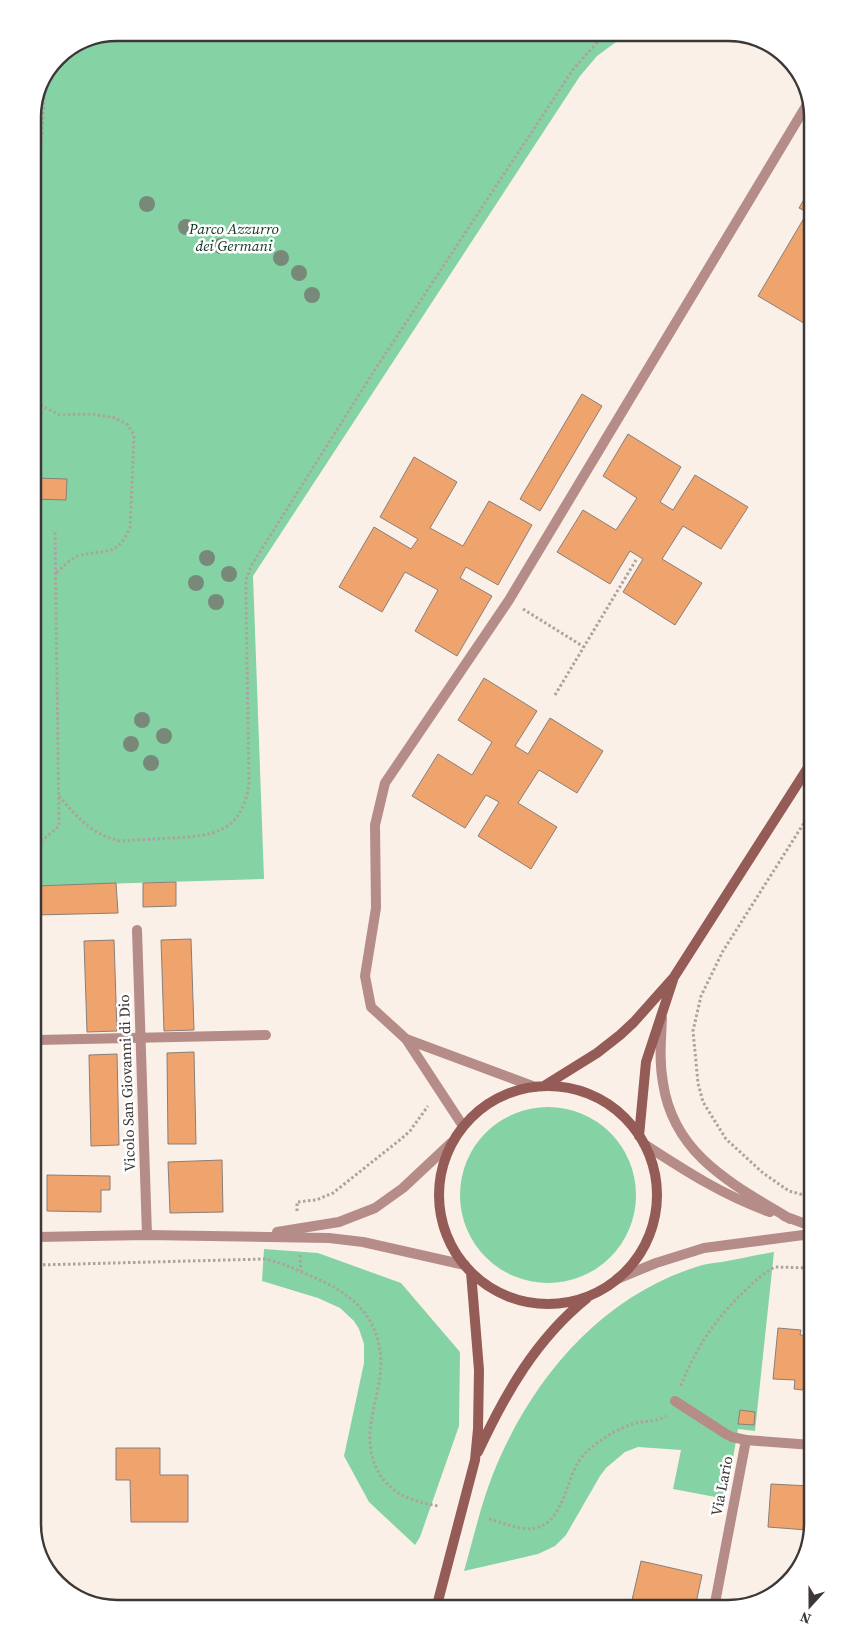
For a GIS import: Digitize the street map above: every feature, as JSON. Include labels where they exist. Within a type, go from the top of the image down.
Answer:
[{"type":"main road","points":[[540,1086],[597,1053],[620,1035],[674,977],[804,774]]},
{"type":"main road","points":[[642,1140],[646,1062],[674,977]]},
{"type":"main road","points":[[475,1460],[499,1409],[524,1368],[558,1325],[593,1294],[617,1279],[641,1251],[649,1234],[656,1198],[656,1179],[651,1161],[642,1140],[621,1114],[598,1098],[572,1089],[540,1086],[508,1093],[476,1113],[463,1126],[452,1144],[442,1169],[439,1206],[450,1242],[468,1269],[494,1289],[511,1297],[529,1302],[548,1303],[566,1302],[593,1294]]},
{"type":"main road","points":[[438,1600],[475,1460],[478,1429],[479,1377],[468,1269]]},
{"type":"street","points":[[463,1126],[406,1039],[372,1007],[364,976],[376,908],[375,825],[385,783],[509,600],[803,111]]},
{"type":"street","name":"Vicolo San Giovanni di Dio","points":[[137,930],[147,1235]]},
{"type":"street","points":[[662,1017],[662,1082],[668,1104],[681,1133],[701,1158],[721,1176],[790,1219]]},
{"type":"street","points":[[41,1040],[266,1034]]},
{"type":"street","points":[[406,1039],[540,1086]]},
{"type":"street","points":[[642,1140],[699,1179],[719,1190],[759,1208],[804,1224]]},
{"type":"street","points":[[41,1237],[251,1236],[299,1233],[339,1222],[376,1208],[403,1188],[452,1144]]},
{"type":"street","points":[[299,1233],[363,1242],[468,1269]]},
{"type":"street","points":[[617,1279],[656,1263],[704,1248],[804,1235]]},
{"type":"street","points":[[675,1402],[726,1434],[746,1440]]},
{"type":"street","name":"Via Lario","points":[[716,1600],[746,1440],[804,1444]]},
{"type":"path","points":[[58,796],[91,829],[110,839],[120,840],[205,836],[224,829],[240,814],[250,785],[246,580],[251,566],[376,368],[574,68],[599,41]]},
{"type":"path","points":[[41,136],[43,103]]},
{"type":"path","points":[[41,405],[60,415],[92,414],[115,418],[128,425],[134,435],[130,528],[124,541],[112,551],[77,556],[56,573]]},
{"type":"path","points":[[41,840],[59,826],[55,530]]},
{"type":"path","points":[[555,695],[636,560]]},
{"type":"path","points":[[509,600],[584,647]]},
{"type":"path","points":[[804,823],[723,951],[702,996],[693,1031],[698,1083],[703,1102],[726,1139],[762,1173],[789,1191],[804,1195]]},
{"type":"path","points":[[301,1271],[297,1202],[316,1200],[333,1193],[393,1146],[410,1132],[438,1090]]},
{"type":"path","points":[[41,1265],[265,1259],[277,1261],[330,1284],[351,1297],[362,1310],[375,1332],[379,1348],[381,1368],[370,1438],[371,1454],[376,1470],[386,1482],[405,1496],[438,1506]]},
{"type":"path","points":[[489,1519],[522,1528],[535,1528],[551,1520],[560,1506],[576,1467],[585,1453],[612,1433],[633,1424],[662,1418],[670,1411],[691,1361],[712,1327],[744,1292],[770,1269],[775,1267],[804,1268]]},
{"type":"green space","name":"Parco Azzurro dei Germani","points":[[118,41],[617,41],[597,56],[580,76],[253,576],[264,879],[41,886],[41,113],[49,84],[67,60],[79,51],[93,45]]},
{"type":"green space","points":[[539,1107],[557,1107],[589,1117],[604,1127],[616,1139],[626,1154],[632,1169],[636,1195],[632,1221],[626,1236],[616,1251],[604,1263],[589,1273],[574,1279],[557,1283],[539,1283],[507,1273],[492,1263],[480,1251],[470,1236],[464,1221],[460,1204],[460,1186],[470,1154],[480,1139],[492,1127],[507,1117],[522,1111]]},
{"type":"green space","points":[[264,1249],[318,1253],[401,1283],[460,1352],[459,1426],[420,1537],[415,1545],[369,1502],[344,1456],[364,1363],[364,1344],[359,1329],[354,1321],[340,1308],[318,1298],[262,1281]]},
{"type":"green space","points":[[774,1252],[755,1431],[738,1429],[726,1499],[673,1489],[681,1450],[638,1447],[625,1452],[606,1468],[566,1535],[555,1546],[538,1554],[464,1571],[493,1474],[508,1440],[548,1376],[572,1347],[599,1322],[629,1299],[661,1281],[702,1265]]},
{"type":"building","points":[[804,199],[804,210],[799,208]]},
{"type":"building","points":[[804,218],[804,323],[758,296]]},
{"type":"building","points":[[582,394],[602,406],[540,511],[520,499]]},
{"type":"building","points":[[628,434],[681,467],[660,502],[673,510],[695,475],[748,507],[721,549],[683,526],[662,559],[702,583],[675,625],[623,592],[643,559],[630,551],[610,584],[557,552],[583,510],[616,530],[637,498],[603,476]]},
{"type":"building","points":[[414,457],[457,482],[430,528],[463,546],[489,501],[532,525],[498,585],[466,567],[460,578],[492,596],[457,656],[415,631],[438,590],[405,572],[382,612],[339,587],[374,527],[411,549],[418,539],[380,517]]},
{"type":"building","points":[[41,478],[67,479],[66,500],[41,499]]},
{"type":"building","points":[[484,678],[537,711],[515,746],[528,754],[550,718],[603,751],[577,793],[539,770],[518,803],[557,827],[531,869],[478,836],[499,802],[486,795],[465,828],[412,796],[438,754],[472,775],[492,742],[458,720]]},
{"type":"building","points":[[176,882],[176,906],[143,907],[143,883]]},
{"type":"building","points":[[116,883],[118,913],[41,915],[41,886]]},
{"type":"building","points":[[191,939],[194,1030],[164,1031],[161,940]]},
{"type":"building","points":[[114,940],[117,1031],[87,1032],[84,941]]},
{"type":"building","points":[[194,1052],[196,1144],[168,1144],[167,1053]]},
{"type":"building","points":[[117,1054],[119,1145],[91,1146],[89,1055]]},
{"type":"building","points":[[222,1160],[223,1212],[170,1213],[168,1162]]},
{"type":"building","points":[[47,1175],[110,1176],[110,1190],[101,1190],[101,1212],[47,1211]]},
{"type":"building","points":[[778,1328],[801,1330],[800,1335],[804,1335],[804,1390],[794,1389],[795,1380],[773,1379]]},
{"type":"building","points":[[740,1410],[755,1412],[754,1425],[738,1424]]},
{"type":"building","points":[[116,1448],[160,1448],[160,1475],[188,1475],[188,1522],[131,1522],[130,1480],[116,1480]]},
{"type":"building","points":[[771,1484],[804,1486],[803,1530],[768,1527]]},
{"type":"building","points":[[641,1561],[702,1575],[697,1600],[632,1600]]}]
